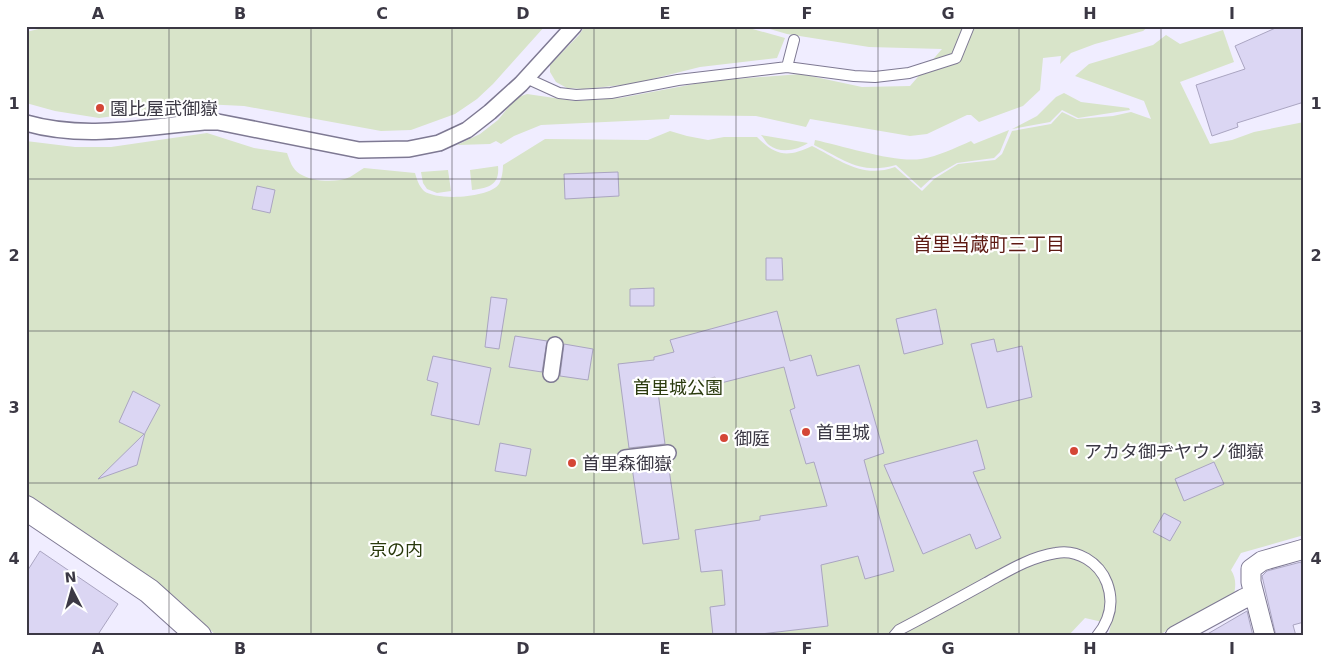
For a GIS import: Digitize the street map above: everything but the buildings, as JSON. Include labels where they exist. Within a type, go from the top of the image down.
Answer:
[{"type":"street","points":[[26,123],[58,130],[96,133],[218,122],[359,150],[409,149],[439,143],[467,130],[490,112],[526,78],[574,26]]},
{"type":"street","points":[[551,374],[555,345]]},
{"type":"street","points":[[626,458],[668,453]]},
{"type":"street","points":[[26,508],[149,591],[199,636]]},
{"type":"street","points":[[1265,636],[1250,575],[1251,568],[1255,564],[1304,549]]},
{"type":"street","points":[[1175,636],[1254,594]]},
{"type":"lane","points":[[526,78],[558,93],[576,95],[611,93],[678,80],[787,67],[875,77],[909,73],[956,58],[969,26]]},
{"type":"lane","points":[[787,67],[794,40]]},
{"type":"lane","points":[[894,636],[899,630],[1028,561],[1055,553],[1070,552],[1085,557],[1096,566],[1105,578],[1110,593],[1111,610],[1097,636]]},
{"type":"green space","points":[[51,26],[545,26],[493,84],[477,99],[455,114],[411,130],[381,131],[244,106],[203,104],[99,118],[55,111],[26,103],[26,32]]},
{"type":"green space","points":[[585,26],[742,26],[785,38],[777,58],[700,67],[632,84],[584,89],[567,88],[556,82],[550,72],[550,65],[579,35]]},
{"type":"green space","points":[[759,26],[1110,26],[1114,29],[1120,26],[1149,26],[1143,31],[1095,44],[1071,53],[1060,64],[1061,56],[1043,58],[1040,90],[1023,106],[979,122],[971,115],[967,115],[927,134],[910,136],[810,119],[806,127],[756,116],[670,115],[669,119],[541,125],[514,136],[501,144],[496,141],[490,144],[457,145],[480,134],[498,120],[516,98],[527,94],[575,101],[620,98],[710,81],[801,74],[862,87],[910,86],[942,49],[869,47],[787,34]]},
{"type":"green space","name":"首里城公園","points":[[1223,30],[1234,62],[1180,82],[1210,144],[1232,140],[1254,132],[1304,122],[1304,535],[1241,553],[1231,570],[1235,582],[1234,594],[1157,636],[1111,636],[1109,633],[1111,624],[1085,618],[1068,636],[217,636],[175,597],[131,564],[26,495],[26,141],[75,147],[111,147],[207,133],[254,148],[287,153],[295,170],[311,179],[325,181],[345,179],[364,168],[415,173],[418,183],[424,191],[440,196],[463,197],[494,189],[500,182],[503,165],[545,139],[648,140],[670,131],[708,140],[724,137],[757,137],[770,148],[782,153],[796,152],[812,146],[842,162],[862,169],[872,171],[895,167],[922,191],[934,179],[958,164],[995,160],[1002,154],[1012,131],[1051,124],[1062,112],[1077,119],[1113,116],[1131,112],[1151,119],[1144,101],[1075,76],[1089,64],[1153,45],[1166,35],[1180,44]]},
{"type":"green space","points":[[1064,93],[1081,102],[1129,108],[1130,110],[1078,118],[1062,110],[1050,122],[1012,129],[1037,116],[1056,97]]},
{"type":"green space","points":[[1009,130],[1000,152],[994,158],[957,163],[933,177],[921,188],[896,165],[883,168],[862,167],[844,161],[814,145],[815,140],[897,159],[910,160],[928,158],[971,141],[974,144]]},
{"type":"green space","points":[[761,135],[808,143],[799,148],[789,150],[778,149],[768,144]]},
{"type":"green space","points":[[498,166],[497,177],[492,184],[488,187],[472,190],[470,170]]},
{"type":"green space","points":[[448,170],[451,191],[437,193],[427,189],[423,183],[421,172]]},
{"type":"place","name":"園比屋武御嶽","points":[[100,108]]},
{"type":"place","name":"首里城","points":[[806,432]]},
{"type":"place","name":"御庭","points":[[724,438]]},
{"type":"place","name":"アカタ御ヂヤウノ御嶽","points":[[1074,451]]},
{"type":"place","name":"首里森御嶽","points":[[572,463]]},
{"type":"district","name":"首里当蔵町三丁目","points":[[989,244]]},
{"type":"park label","name":"京の内","points":[[396,549]]}]
